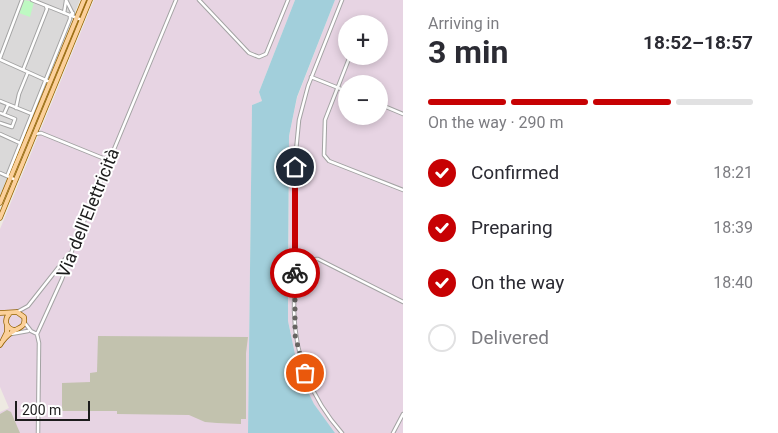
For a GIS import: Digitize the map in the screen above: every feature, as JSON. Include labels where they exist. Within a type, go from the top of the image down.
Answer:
[{"type":"main road","points":[[0,203],[9,176],[48,81],[84,0]]},
{"type":"main road","points":[[0,218],[90,0]]},
{"type":"main road","points":[[1,343],[14,330],[20,329],[24,320],[18,312],[0,314],[14,330]]},
{"type":"main road","points":[[1,343],[6,332],[6,323],[10,313]]},
{"type":"street","points":[[22,0],[0,60],[48,81]]},
{"type":"street","points":[[32,0],[64,13],[72,14]]},
{"type":"street","points":[[66,0],[72,14],[82,20]]},
{"type":"street","name":"Via dell'Elettricità","points":[[38,433],[39,343],[37,334],[62,279],[73,248],[176,0]]},
{"type":"street","points":[[199,0],[249,53],[259,57],[266,54],[288,0]]},
{"type":"street","points":[[342,0],[311,76],[302,106],[297,134],[294,322],[299,354],[309,384],[318,402],[342,433]]},
{"type":"street","points":[[64,13],[68,5]]},
{"type":"street","points":[[23,70],[48,7]]},
{"type":"street","points":[[9,176],[20,142],[48,81],[72,14]]},
{"type":"street","points":[[346,65],[324,123],[323,152],[325,157],[329,161],[403,190]]},
{"type":"street","points":[[16,108],[28,72]]},
{"type":"street","points":[[311,76],[337,87]]},
{"type":"street","points":[[0,101],[32,114]]},
{"type":"street","points":[[4,114],[8,105]]},
{"type":"street","points":[[388,108],[403,114]]},
{"type":"street","points":[[0,113],[15,119],[12,127],[0,124]]},
{"type":"street","points":[[34,135],[41,133],[110,162]]},
{"type":"street","points":[[0,134],[20,142]]},
{"type":"street","points":[[0,173],[16,180]]},
{"type":"street","points":[[18,312],[28,306],[73,248]]},
{"type":"street","points":[[295,272],[300,270],[310,260],[318,259],[403,302]]},
{"type":"street","points":[[28,306],[24,320],[29,331]]},
{"type":"street","points":[[20,329],[37,334]]},
{"type":"street","points":[[10,335],[23,330],[29,331]]},
{"type":"street","points":[[393,433],[403,414]]},
{"type":"shaded area","points":[[0,0],[80,0],[0,196]]},
{"type":"shaded area","points":[[94,0],[295,0],[259,92],[262,101],[252,105],[248,433],[0,433],[0,412],[9,408],[0,387],[0,229]]},
{"type":"shaded area","points":[[335,0],[403,0],[403,433],[335,433],[314,404],[299,373],[288,321],[289,136],[297,98]]},
{"type":"shaded area","points":[[98,336],[248,337],[246,353],[246,419],[241,419],[241,424],[217,423],[205,422],[189,415],[117,414],[117,411],[62,411],[62,383],[90,382],[90,373],[97,372]]},
{"type":"shaded area","points":[[7,410],[11,412],[20,433],[0,433],[0,414]]},
{"type":"green space","points":[[24,0],[34,2],[30,17],[19,13]]},
{"type":"water","points":[[295,0],[335,0],[297,97],[289,136],[288,321],[299,373],[314,404],[335,433],[248,433],[252,105],[262,101],[259,92]]},
{"type":"way so far","points":[[295,273],[295,335],[305,373]]},
{"type":"route","points":[[295,167],[295,273]]}]
